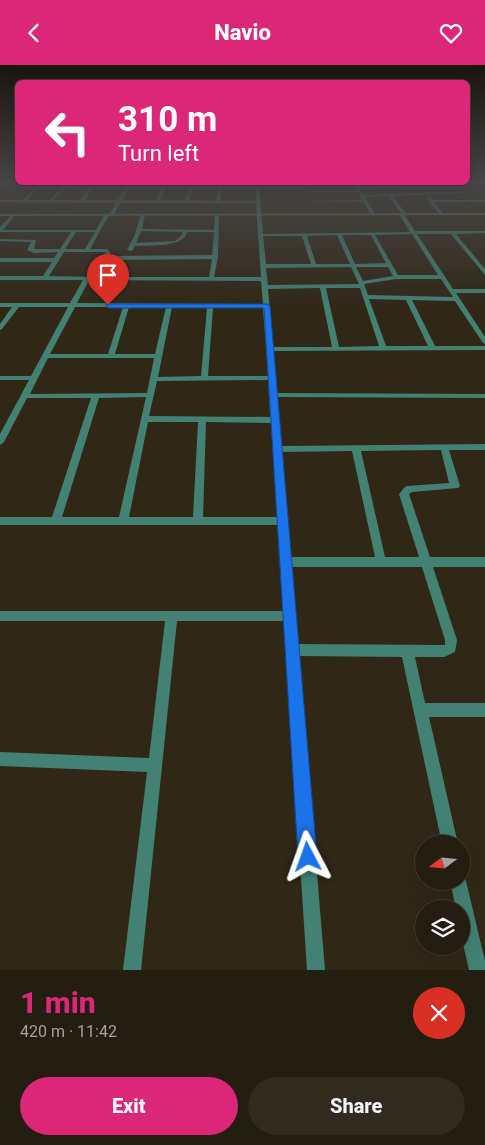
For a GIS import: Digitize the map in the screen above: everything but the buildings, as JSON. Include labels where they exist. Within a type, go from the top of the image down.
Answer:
[{"type":"street","points":[[87,250],[102,225]]},
{"type":"street","points":[[126,258],[140,230],[138,229],[139,225]]},
{"type":"street","points":[[211,279],[215,257],[217,225]]},
{"type":"street","points":[[261,225],[316,970]]},
{"type":"street","points":[[409,225],[485,342]]},
{"type":"street","points":[[0,230],[98,231]]},
{"type":"street","points":[[140,230],[217,231]]},
{"type":"street","points":[[179,249],[185,230]]},
{"type":"street","points":[[45,278],[74,231]]},
{"type":"street","points":[[452,232],[485,273]]},
{"type":"street","points":[[262,235],[484,232]]},
{"type":"street","points":[[372,233],[396,277]]},
{"type":"street","points":[[304,234],[314,266]]},
{"type":"street","points":[[339,234],[354,265],[383,348]]},
{"type":"street","points":[[0,240],[32,240],[35,241],[30,250],[34,251],[106,250],[108,253],[72,305],[0,443]]},
{"type":"street","points":[[133,245],[179,249],[215,257]]},
{"type":"street","points":[[106,258],[126,258],[179,249]]},
{"type":"street","points":[[0,260],[57,260]]},
{"type":"street","points":[[264,266],[388,265]]},
{"type":"street","points":[[0,278],[211,279],[323,287],[361,285],[396,277],[442,277]]},
{"type":"street","points":[[323,287],[336,348]]},
{"type":"street","points":[[452,291],[485,291]]},
{"type":"street","points":[[365,297],[456,299]]},
{"type":"street","points":[[408,298],[432,348]]},
{"type":"street","points":[[0,305],[267,306]]},
{"type":"street","points":[[0,328],[17,305]]},
{"type":"street","points":[[111,356],[126,306]]},
{"type":"street","points":[[123,521],[170,306]]},
{"type":"street","points":[[204,379],[210,306]]},
{"type":"street","points":[[270,349],[485,347]]},
{"type":"street","points":[[46,355],[158,356]]},
{"type":"street","points":[[0,378],[34,378]]},
{"type":"street","points":[[154,379],[272,378]]},
{"type":"street","points":[[25,395],[150,395]]},
{"type":"street","points":[[56,521],[96,395]]},
{"type":"street","points":[[274,395],[485,396]]},
{"type":"street","points":[[145,419],[275,420]]},
{"type":"street","points":[[198,521],[202,419]]},
{"type":"street","points":[[0,422],[11,422]]},
{"type":"street","points":[[278,449],[444,447],[484,449]]},
{"type":"street","points":[[292,651],[444,651],[451,648],[451,640],[404,494],[412,489],[455,486],[444,447]]},
{"type":"street","points":[[356,449],[381,562]]},
{"type":"street","points":[[0,521],[283,521]]},
{"type":"street","points":[[286,562],[485,562]]},
{"type":"street","points":[[0,616],[290,616]]},
{"type":"street","points":[[132,970],[172,616]]},
{"type":"street","points":[[407,650],[448,835]]},
{"type":"street","points":[[421,710],[485,710]]},
{"type":"street","points":[[0,759],[155,765]]},
{"type":"street","points":[[460,890],[478,970]]},
{"type":"route","points":[[108,305],[267,306],[308,857]]}]
